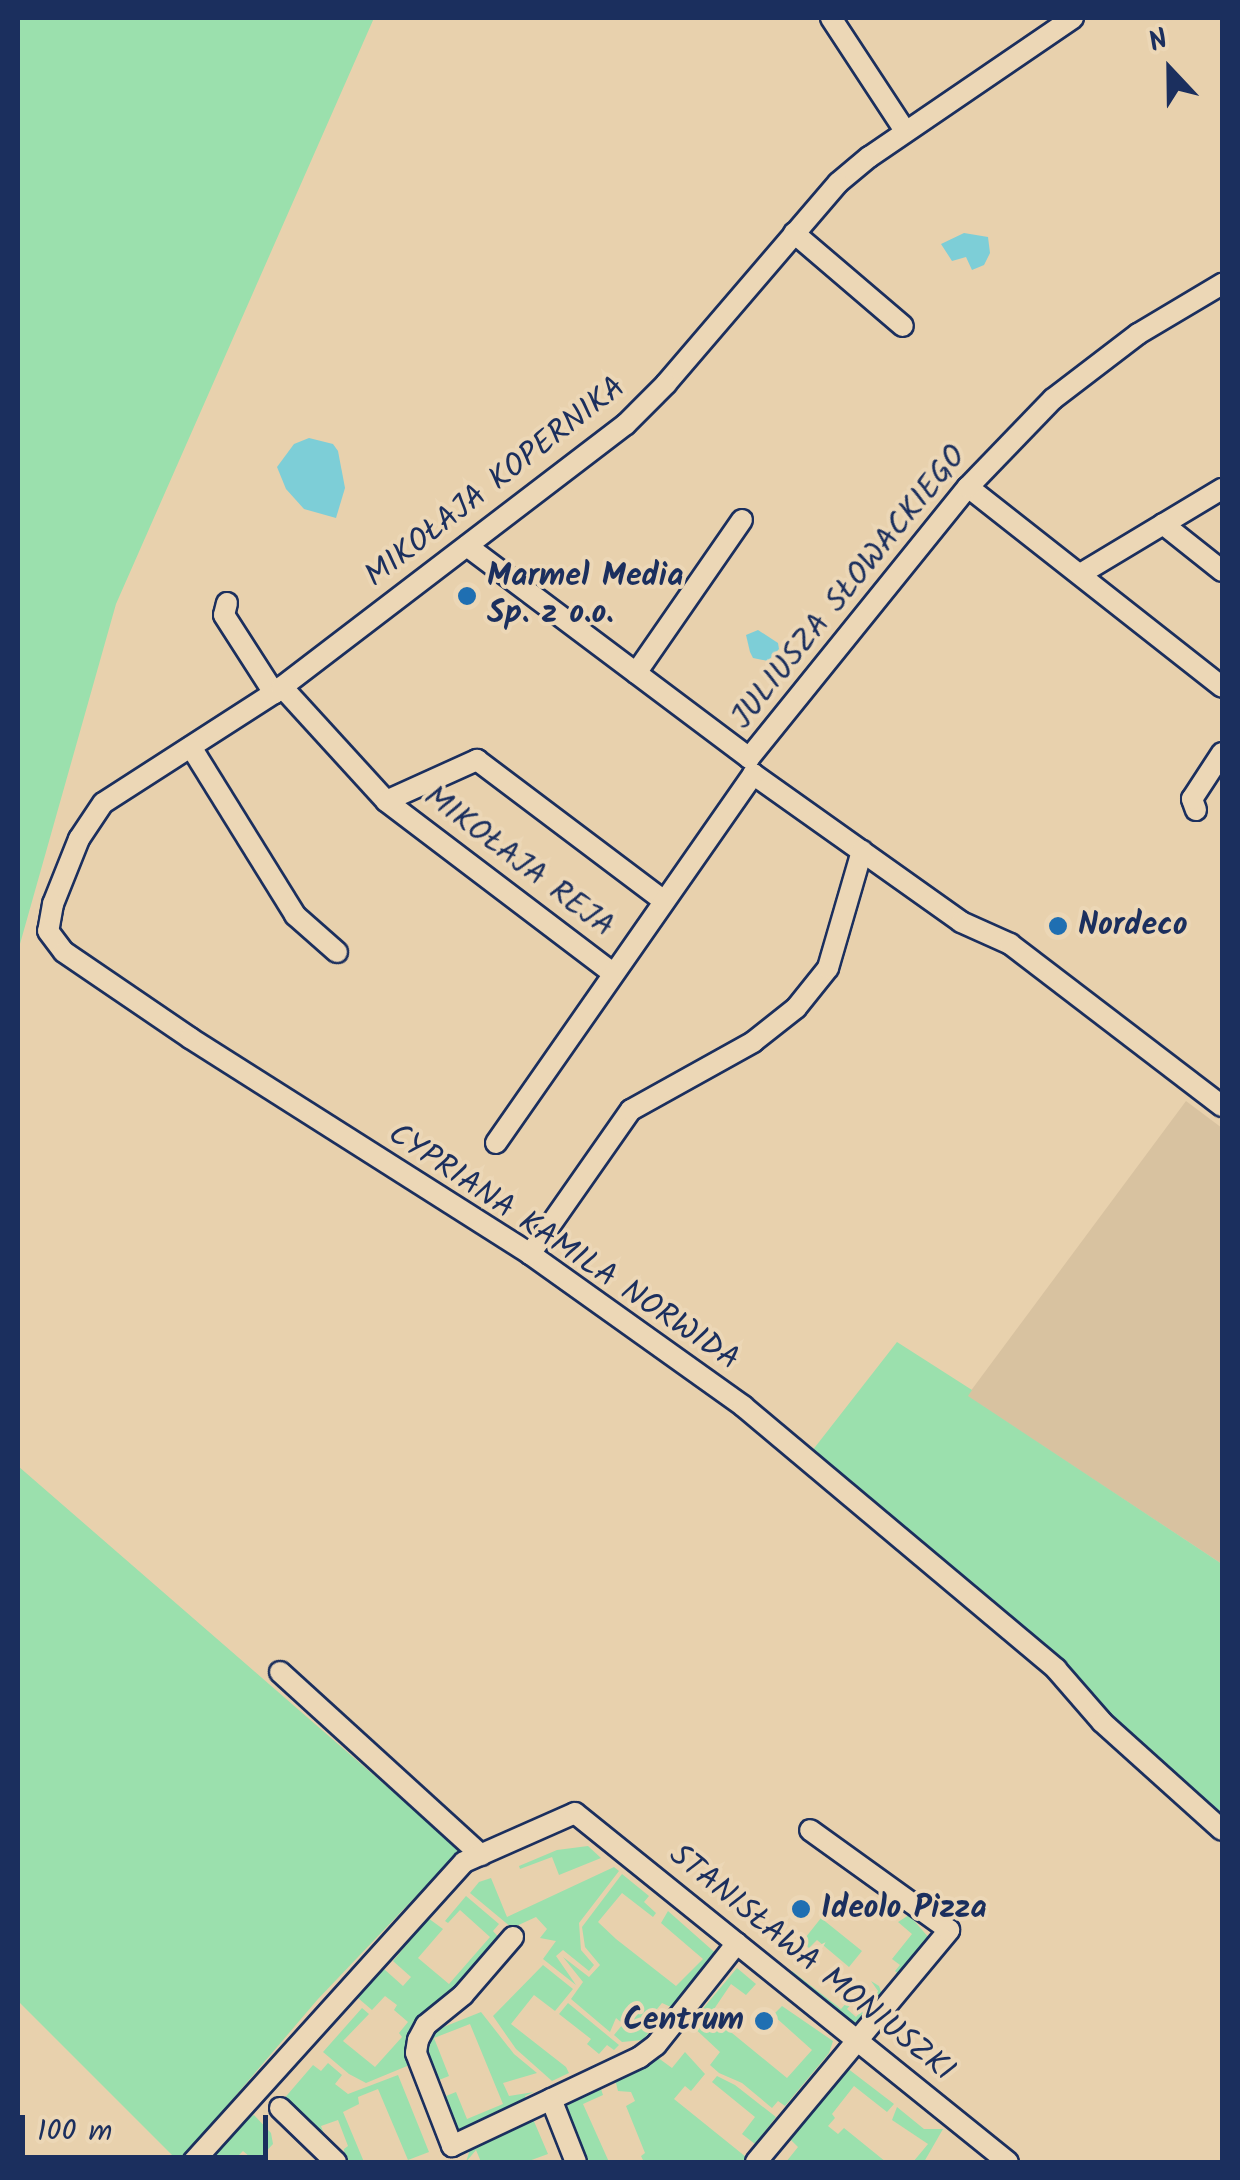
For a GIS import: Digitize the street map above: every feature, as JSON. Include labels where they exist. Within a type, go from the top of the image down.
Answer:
[{"type":"street","points":[[831,18],[906,132]]},
{"type":"street","name":"MIKOŁAJA KOPERNIKA","points":[[64,952],[48,931],[48,921],[90,818],[103,803],[278,690],[626,424],[666,384],[838,183],[1074,18]]},
{"type":"street","points":[[794,233],[903,326]]},
{"type":"street","name":"JULIUSZA SŁOWACKIEGO","points":[[496,1142],[751,766],[968,486],[1053,400],[1138,334],[1222,284]]},
{"type":"street","points":[[968,486],[1082,572],[1222,687]]},
{"type":"street","points":[[1082,572],[1222,489]]},
{"type":"street","points":[[636,672],[742,520]]},
{"type":"street","points":[[1163,524],[1222,571]]},
{"type":"street","points":[[467,546],[636,672],[862,851],[961,922],[1010,944],[1222,1106]]},
{"type":"street","points":[[226,603],[224,615],[278,690]]},
{"type":"street","name":"MIKOŁAJA REJA","points":[[278,690],[386,802],[613,973]]},
{"type":"street","points":[[191,748],[295,915],[337,952]]},
{"type":"street","points":[[1196,810],[1192,799],[1222,753]]},
{"type":"street","name":"MIKOŁAJA REJA","points":[[386,802],[477,760],[663,900]]},
{"type":"street","points":[[530,1254],[631,1110],[753,1042],[796,1008],[828,968],[862,851]]},
{"type":"street","name":"CYPRIANA KAMILA NORWIDA","points":[[64,952],[190,1038],[530,1254],[744,1406],[1056,1669],[1102,1722],[1222,1830]]},
{"type":"street","points":[[193,2162],[464,1862],[481,1854],[280,1672]]},
{"type":"street","name":"STANISŁAWA MONIUSZKI","points":[[481,1854],[575,1813],[1008,2162]]},
{"type":"street","points":[[756,2162],[949,1930],[810,1830]]},
{"type":"street","points":[[513,1937],[464,1995],[426,2024],[418,2040],[416,2053],[456,2154],[656,2045],[737,1943]]},
{"type":"street","points":[[551,2099],[576,2162]]},
{"type":"street","points":[[280,2108],[336,2162]]},
{"type":"shaded area","points":[[1186,1101],[1222,1128],[1222,1564],[967,1396]]},
{"type":"green space","points":[[18,18],[374,18],[116,604],[18,951]]},
{"type":"green space","points":[[897,1342],[972,1390],[968,1396],[1222,1564],[1222,1815],[1167,1768],[1035,1639],[812,1451]]},
{"type":"green space","points":[[18,1466],[460,1850],[318,1999],[179,2162],[18,2001]]},
{"type":"green space","points":[[588,1846],[601,1858],[559,1875],[552,1857],[520,1869],[519,1866],[557,1850]]},
{"type":"green space","points":[[614,1867],[619,1871],[579,1923],[581,1950],[594,1965],[589,1971],[563,1950],[556,1956],[576,1985],[543,1959],[556,1941],[540,1938],[547,1929],[536,1917],[512,1928],[470,1893],[479,1882],[491,1878],[507,1917]]},
{"type":"green space","points":[[622,1874],[649,1896],[644,1902],[656,1913],[653,1917],[622,1893],[598,1922],[616,1939],[676,1986],[703,1959],[661,1923],[668,1911],[720,1957],[673,2008],[662,2003],[653,2014],[659,2020],[643,2040],[622,2042],[614,2035],[623,2024],[616,2018],[610,2032],[571,1999],[583,1982],[563,1957],[589,1977],[600,1965],[585,1947],[582,1927]]},
{"type":"green space","points":[[466,1896],[499,1924],[493,1931],[501,1940],[456,1993],[412,2064],[366,2083],[349,2074],[323,2052],[362,2008],[369,2014],[343,2041],[375,2067],[402,2037],[399,2033],[408,2022],[394,2010],[397,2005],[385,1996],[372,2010],[358,1998],[384,1969],[403,1986],[411,1977],[393,1961],[428,1918],[443,1929],[418,1958],[449,1984],[490,1937],[460,1910],[448,1923],[445,1921]]},
{"type":"green space","points":[[909,1915],[930,1939],[901,1976],[895,1971],[900,1965],[892,1959],[912,1934],[898,1922]]},
{"type":"green space","points":[[821,1918],[862,1951],[849,1967],[817,1940],[809,1948],[802,1942]]},
{"type":"green space","points":[[543,1965],[573,1989],[555,2011],[534,1995],[511,2024],[566,2067],[569,2073],[552,2081],[516,2049],[493,2016]]},
{"type":"green space","points":[[737,1968],[756,1984],[746,1995],[731,1984],[710,2015],[787,2078],[812,2050],[773,2015],[782,2006],[833,2041],[829,2053],[785,2106],[778,2101],[772,2108],[742,2083],[719,2073],[710,2065],[720,2052],[690,2024]]},
{"type":"green space","points":[[792,1971],[841,2009],[848,2001],[852,2003],[847,2009],[856,2017],[878,1991],[871,1981],[879,1986],[883,1997],[857,2025],[849,2024],[788,1975]]},
{"type":"green space","points":[[568,2003],[619,2045],[614,2050],[607,2045],[599,2054],[587,2044],[591,2039],[559,2014]]},
{"type":"green space","points":[[481,2012],[514,2054],[537,2073],[503,2083],[509,2096],[534,2092],[525,2096],[528,2107],[460,2133],[451,2126],[436,2088],[441,2085],[446,2096],[456,2092],[467,2119],[503,2104],[470,2024],[434,2038],[449,2076],[439,2080],[425,2046],[431,2032]]},
{"type":"green space","points":[[685,2052],[705,2074],[691,2091],[685,2086],[674,2099],[746,2157],[746,2162],[644,2162],[641,2156],[645,2153],[626,2106],[635,2101],[631,2092],[618,2091],[615,2079],[657,2057],[672,2068]]},
{"type":"green space","points":[[328,2063],[342,2075],[335,2084],[348,2094],[398,2075],[429,2152],[408,2160],[378,2089],[358,2097],[359,2104],[343,2112],[364,2162],[345,2162],[344,2149],[348,2146],[338,2120],[321,2126],[327,2142],[282,2101],[313,2065],[321,2071]]},
{"type":"green space","points":[[847,2068],[894,2104],[887,2112],[854,2086],[832,2114],[835,2118],[828,2126],[838,2134],[844,2128],[886,2162],[786,2162],[798,2147],[789,2138]]},
{"type":"green space","points":[[717,2076],[776,2117],[755,2144],[742,2134],[755,2117],[712,2082]]},
{"type":"green space","points":[[600,2086],[603,2095],[583,2104],[609,2162],[586,2162],[566,2106]]},
{"type":"green space","points":[[897,2107],[924,2129],[943,2129],[924,2162],[913,2162],[928,2144],[892,2120]]},
{"type":"green space","points":[[254,2115],[271,2133],[273,2144],[256,2162],[243,2151],[232,2162],[203,2162],[237,2123]]},
{"type":"green space","points":[[533,2119],[548,2154],[526,2162],[481,2162],[476,2150],[466,2162],[471,2146]]},
{"type":"water","points":[[964,233],[988,237],[990,253],[984,265],[972,270],[966,257],[952,261],[941,244]]},
{"type":"water","points":[[309,438],[333,444],[338,451],[345,488],[336,518],[304,509],[286,489],[277,467],[294,444]]},
{"type":"water","points":[[758,630],[778,643],[779,649],[768,661],[753,658],[750,652],[746,635]]},
{"type":"place","name":"Marmel Media Sp. z o.o.","points":[[467,596]]},
{"type":"place","name":"Nordeco","points":[[1058,926]]},
{"type":"place","name":"Ideolo Pizza","points":[[801,1909]]},
{"type":"place","name":"Centrum","points":[[764,2021]]}]
